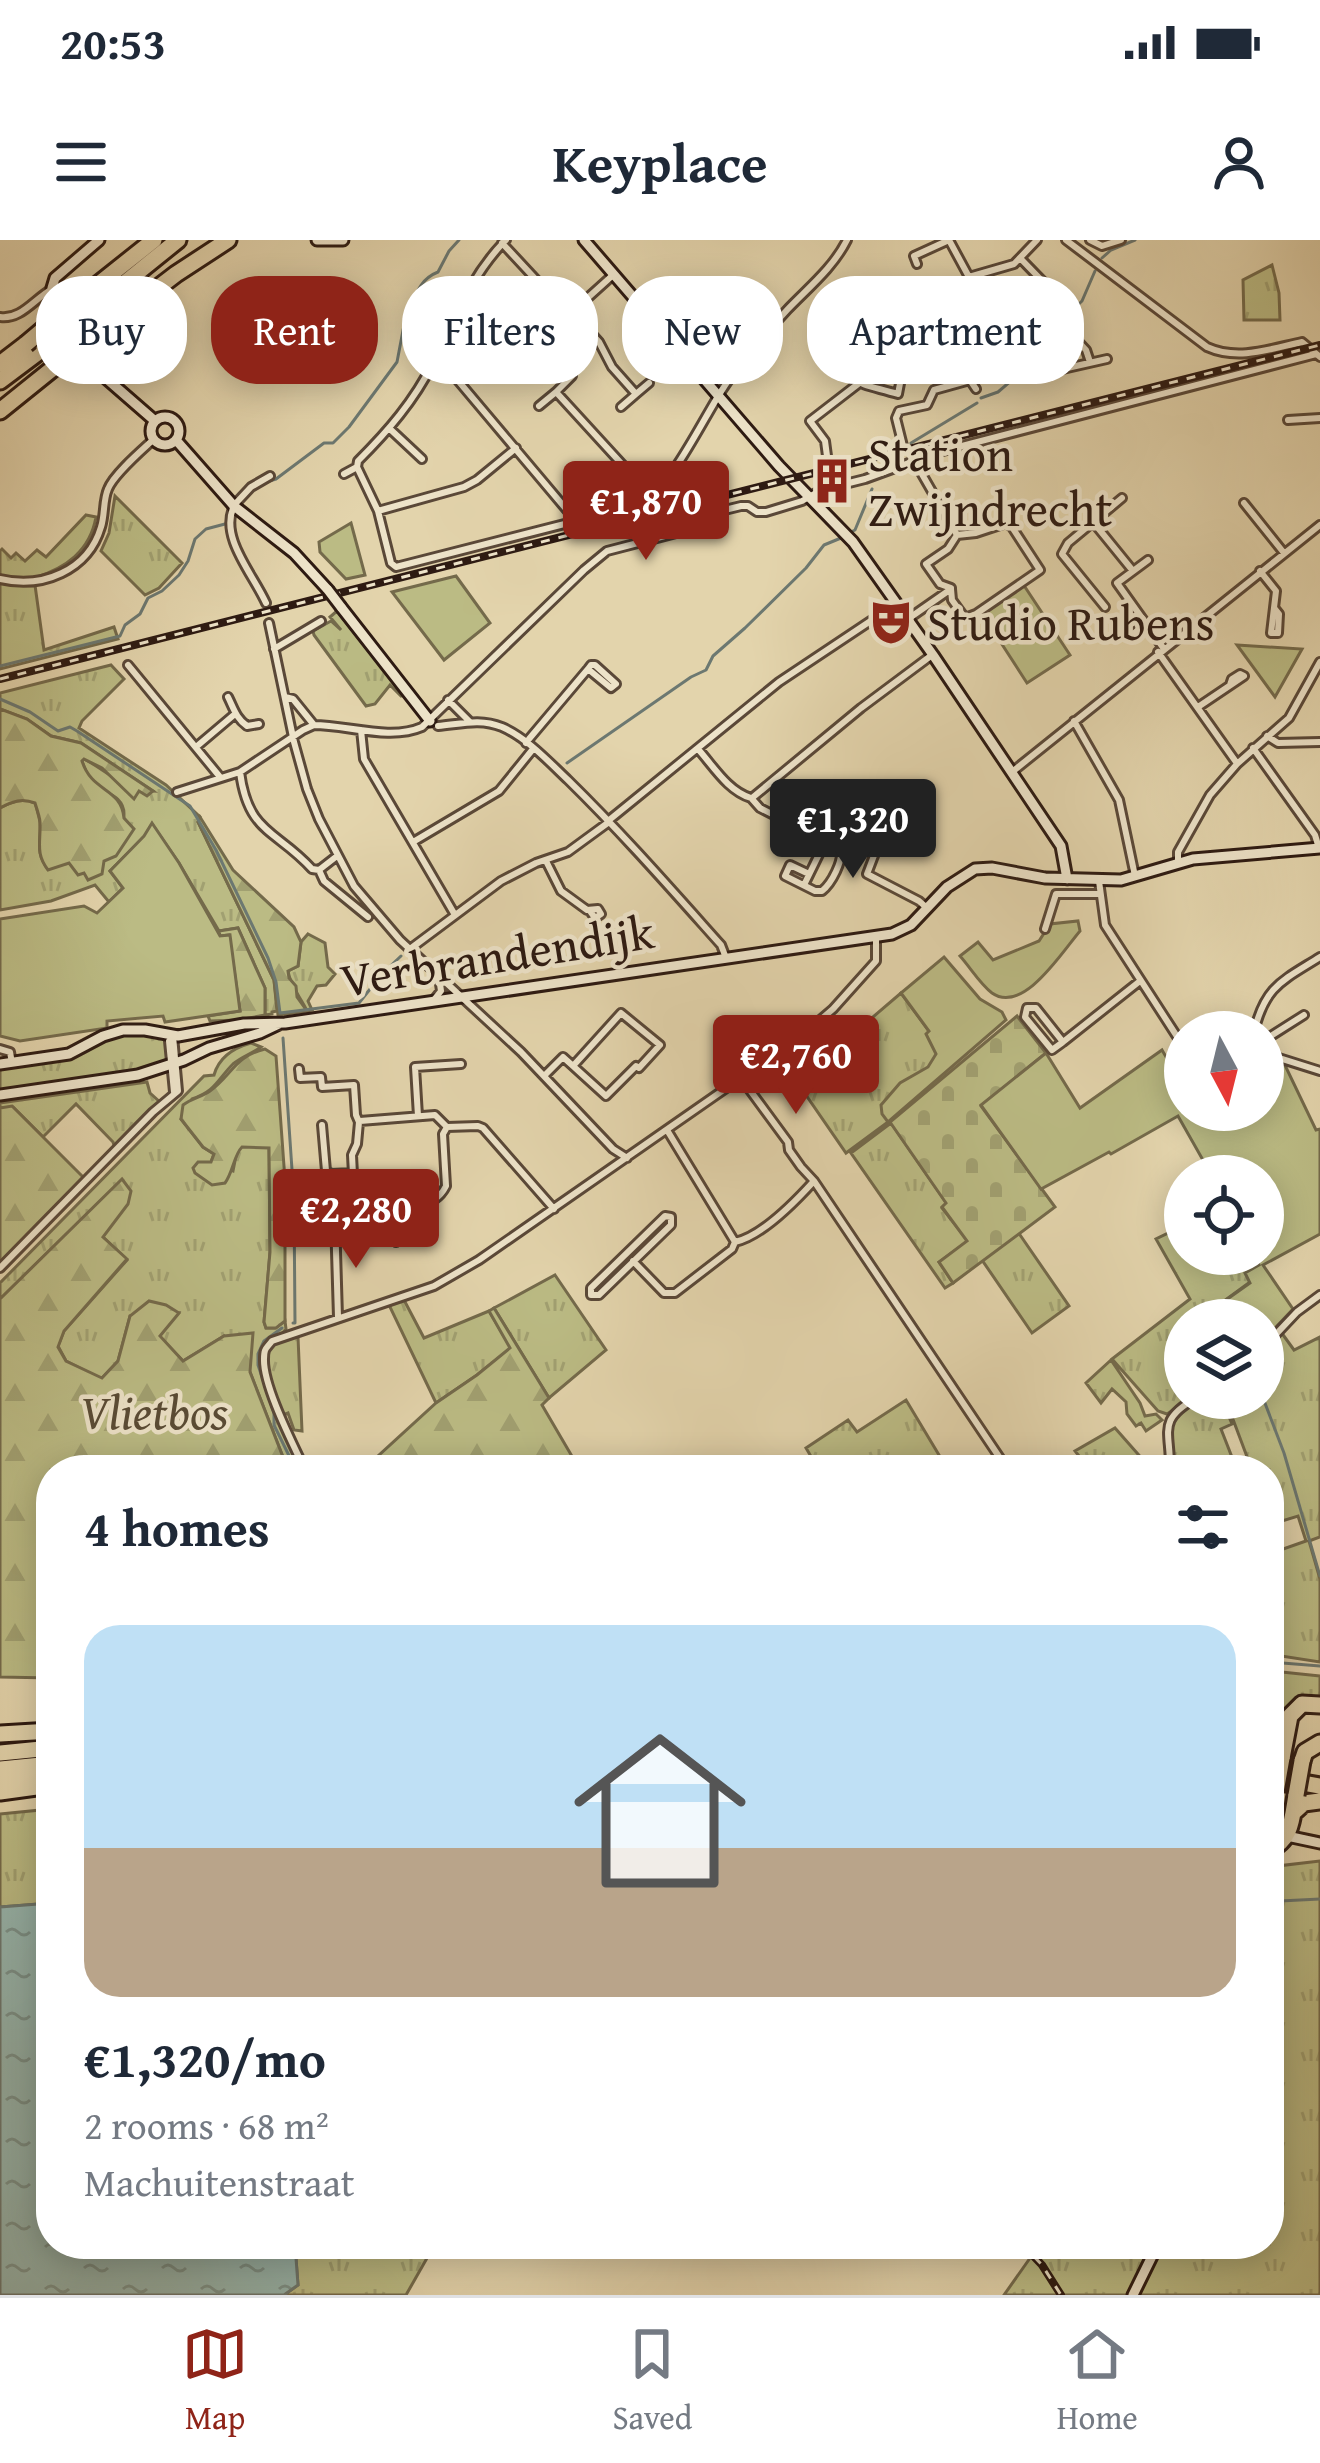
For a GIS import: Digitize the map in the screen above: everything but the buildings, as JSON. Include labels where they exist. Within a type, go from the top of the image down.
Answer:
[{"type":"highway","points":[[0,390],[3,369],[26,344],[154,240]]},
{"type":"highway","points":[[3,369],[44,348],[178,240]]},
{"type":"highway","points":[[161,276],[214,240]]},
{"type":"highway","points":[[173,276],[228,240]]},
{"type":"highway","points":[[0,408],[36,379]]},
{"type":"highway","points":[[1284,1718],[1302,1704],[1320,1705]]},
{"type":"highway","points":[[1284,1736],[1290,1716]]},
{"type":"highway","points":[[0,1737],[36,1734]]},
{"type":"highway","points":[[1284,1840],[1301,1761],[1305,1752],[1320,1743]]},
{"type":"highway","points":[[0,1753],[36,1749]]},
{"type":"highway","points":[[0,1769],[36,1765]]},
{"type":"highway","points":[[1284,1769],[1320,1781]]},
{"type":"highway","points":[[0,1780],[36,1776]]},
{"type":"highway","points":[[0,1792],[36,1787]]},
{"type":"highway","points":[[1293,1813],[1304,1803],[1320,1801]]},
{"type":"main road","points":[[57,276],[99,240]]},
{"type":"main road","points":[[317,240],[343,240]]},
{"type":"main road","points":[[584,240],[719,397],[847,535],[1061,846],[1066,879]]},
{"type":"main road","points":[[111,384],[155,421]]},
{"type":"main road","points":[[166,417],[176,421],[176,440],[164,445],[154,440],[155,421],[166,417]]},
{"type":"main road","points":[[176,440],[236,504],[295,553],[434,724]]},
{"type":"main road","points":[[876,936],[905,929],[951,884],[975,869],[1045,878],[1121,880],[1202,858],[1320,848]]},
{"type":"main road","name":"Verbrandendijk","points":[[6,1064],[69,1054],[123,1030],[173,1036],[244,1024],[279,1024],[876,936]]},
{"type":"main road","name":"Verbrandendijk","points":[[3,1095],[138,1075],[279,1024]]},
{"type":"main road","points":[[1287,1836],[1320,1843]]},
{"type":"main road","points":[[1133,2295],[1151,2259]]},
{"type":"street","points":[[420,384],[391,429],[357,467],[378,511],[394,567],[634,508],[652,497],[719,397],[784,314],[829,268],[847,240]]},
{"type":"street","points":[[916,264],[914,256],[949,240],[968,276]]},
{"type":"street","points":[[973,276],[1007,267],[1037,240]]},
{"type":"street","points":[[434,724],[448,700],[602,554],[688,530],[704,515],[741,506],[766,512],[821,490],[1030,428],[1318,356],[1305,342],[1246,354],[1207,347],[1066,240]]},
{"type":"street","points":[[1090,240],[1102,246],[1121,240]]},
{"type":"street","points":[[476,276],[504,242],[533,276]]},
{"type":"street","points":[[1020,258],[1037,276]]},
{"type":"street","points":[[598,289],[613,275]]},
{"type":"street","points":[[0,317],[13,317],[36,300]]},
{"type":"street","points":[[598,341],[612,368],[635,394]]},
{"type":"street","points":[[1084,348],[1090,362]]},
{"type":"street","points":[[1084,363],[1107,359]]},
{"type":"street","points":[[903,446],[896,418],[899,410],[927,405],[937,388],[970,380],[976,389]]},
{"type":"street","points":[[461,384],[577,522]]},
{"type":"street","points":[[539,406],[564,384]]},
{"type":"street","points":[[621,406],[648,384]]},
{"type":"street","points":[[827,456],[825,441],[810,421],[858,384],[898,394]]},
{"type":"street","points":[[900,384],[904,410]]},
{"type":"street","points":[[556,392],[652,497]]},
{"type":"street","points":[[1288,420],[1320,418]]},
{"type":"street","points":[[391,429],[422,459]]},
{"type":"street","points":[[0,579],[38,583],[76,565],[101,530],[108,488],[154,440]]},
{"type":"street","points":[[378,511],[464,487],[516,448]]},
{"type":"street","points":[[915,462],[957,535]]},
{"type":"street","points":[[344,474],[357,467]]},
{"type":"street","points":[[266,603],[235,544],[229,521],[251,487],[270,476]]},
{"type":"street","points":[[1106,607],[1062,554],[1068,542],[1123,498]]},
{"type":"street","points":[[1244,502],[1284,553]]},
{"type":"street","points":[[951,589],[952,600],[965,618],[1040,570],[1006,523],[957,535]]},
{"type":"street","points":[[1094,523],[1133,571]]},
{"type":"street","points":[[1012,772],[1320,525]]},
{"type":"street","points":[[951,589],[940,584],[926,564],[948,549],[957,535]]},
{"type":"street","points":[[1148,560],[1117,583],[1237,764]]},
{"type":"street","points":[[1260,572],[1276,592],[1275,609]]},
{"type":"street","points":[[908,619],[951,589]]},
{"type":"street","points":[[410,949],[501,881],[568,852],[778,682],[896,604]]},
{"type":"street","points":[[274,649],[321,621]]},
{"type":"street","points":[[269,623],[307,789],[354,886],[410,949],[544,1075],[613,1149],[627,1157]]},
{"type":"street","points":[[1129,637],[1147,623]]},
{"type":"street","points":[[752,798],[933,655]]},
{"type":"street","points":[[1178,863],[1176,855],[1210,795],[1253,748],[1289,718],[1320,662]]},
{"type":"street","points":[[128,664],[220,777]]},
{"type":"street","points":[[412,842],[500,791],[587,669],[595,664],[616,684],[611,688],[587,669]]},
{"type":"street","points":[[1198,707],[1230,685]]},
{"type":"street","points":[[228,697],[235,714],[247,725],[260,724]]},
{"type":"street","points":[[285,697],[293,699],[314,725]]},
{"type":"street","points":[[448,700],[469,721]]},
{"type":"street","points":[[196,746],[235,714]]},
{"type":"street","points":[[177,792],[240,772],[314,725],[413,731],[469,721],[502,727],[530,746],[609,821],[722,945],[726,958]]},
{"type":"street","points":[[1074,721],[1119,800],[1135,876]]},
{"type":"street","points":[[361,730],[364,759],[455,915]]},
{"type":"street","points":[[1267,736],[1278,743],[1320,742]]},
{"type":"street","points":[[1253,748],[1320,848]]},
{"type":"street","points":[[698,749],[727,784],[752,798],[757,807],[837,844],[842,851],[822,891],[785,876],[790,866],[808,874]]},
{"type":"street","points":[[240,772],[251,812],[264,829],[312,869],[320,870],[337,856]]},
{"type":"street","points":[[804,885],[826,840]]},
{"type":"street","points":[[874,853],[867,874],[927,908]]},
{"type":"street","points":[[546,861],[561,891],[590,911]]},
{"type":"street","points":[[320,870],[324,881],[368,917]]},
{"type":"street","points":[[1099,880],[1104,923],[1164,1017]]},
{"type":"street","points":[[1045,929],[1056,894],[1099,894]]},
{"type":"street","points":[[298,1455],[266,1376],[268,1344],[446,1280],[554,1209],[804,1034],[876,961],[876,936]]},
{"type":"street","points":[[1260,1011],[1270,992],[1320,957]]},
{"type":"street","points":[[433,1001],[442,987],[437,974]]},
{"type":"street","points":[[1063,1042],[1036,1008],[1027,1008],[1025,1017],[1052,1049],[1063,1042],[1140,981]]},
{"type":"street","points":[[544,1075],[562,1057],[606,1096],[660,1046],[621,1013],[573,1066]]},
{"type":"street","points":[[1284,1028],[1304,1015]]},
{"type":"street","points":[[0,1268],[180,1089],[172,1065],[173,1036]]},
{"type":"street","points":[[0,1048],[10,1052],[6,1064]]},
{"type":"street","points":[[1284,1060],[1320,1071]]},
{"type":"street","points":[[418,1115],[416,1067],[461,1064]]},
{"type":"street","points":[[299,1069],[300,1078],[321,1077],[322,1087],[354,1085],[359,1122],[352,1155],[356,1213]]},
{"type":"street","points":[[741,1078],[998,1455]]},
{"type":"street","points":[[359,1122],[435,1115],[446,1127],[478,1126],[554,1209]]},
{"type":"street","points":[[322,1125],[326,1171],[353,1173]]},
{"type":"street","points":[[338,1317],[334,1218],[422,1208],[445,1192],[446,1127]]},
{"type":"street","points":[[667,1130],[735,1243]]},
{"type":"street","points":[[633,1261],[667,1295],[675,1293],[735,1243],[786,1210],[814,1181]]},
{"type":"street","points":[[394,1210],[396,1242]]},
{"type":"street","points":[[663,1217],[670,1217],[670,1225],[633,1261],[598,1294],[591,1295],[591,1288],[663,1217]]},
{"type":"street","points":[[1284,1326],[1320,1295]]},
{"type":"street","points":[[1169,1455],[1171,1419]]},
{"type":"green space","points":[[1272,265],[1280,320],[1244,320],[1243,280]]},
{"type":"green space","points":[[115,496],[182,563],[159,588],[145,595],[101,551]]},
{"type":"green space","points":[[86,515],[96,517],[82,549],[66,563],[34,578],[44,650],[114,627],[118,639],[0,669],[0,551],[11,558],[16,553],[25,561],[37,550],[46,557]]},
{"type":"green space","points":[[351,523],[365,575],[346,579],[320,552],[319,542]]},
{"type":"green space","points":[[456,576],[490,623],[444,660],[392,592]]},
{"type":"green space","points":[[1023,584],[1070,655],[1027,683],[981,612]]},
{"type":"green space","points":[[337,611],[404,695],[390,685],[375,704],[366,706],[314,635],[313,631],[331,621],[341,630],[330,617]]},
{"type":"green space","points":[[1237,645],[1302,649],[1275,697]]},
{"type":"green space","points":[[111,665],[124,679],[79,728],[166,785],[200,817],[198,822],[274,980],[277,1011],[272,1014],[265,1015],[265,988],[238,928],[219,931],[152,824],[110,871],[123,888],[109,902],[95,885],[51,901],[0,910],[0,808],[18,801],[35,803],[40,852],[48,869],[103,861],[122,825],[121,804],[92,782],[84,759],[124,784],[153,791],[81,743],[51,736],[27,719],[0,709],[0,693]]},
{"type":"green space","points":[[0,709],[27,719],[51,736],[81,743],[153,791],[147,796],[139,791],[134,799],[102,768],[82,761],[92,779],[118,801],[134,829],[116,856],[104,861],[102,874],[88,880],[69,863],[48,870],[40,853],[35,803],[18,801],[0,808]]},
{"type":"green space","points":[[200,817],[233,870],[294,927],[301,942],[298,966],[288,971],[289,978],[307,1011],[278,1015],[274,980],[198,822]]},
{"type":"green space","points":[[152,823],[220,936],[230,935],[240,1011],[165,1022],[163,1016],[107,1021],[107,1028],[20,1041],[0,1036],[0,919],[84,906],[97,913],[123,888],[110,871]]},
{"type":"green space","points":[[1078,921],[1080,931],[1052,966],[1016,996],[992,993],[960,956],[978,942],[993,960],[1039,941],[1050,924]]},
{"type":"green space","points":[[238,928],[265,988],[265,1015],[210,1021],[208,1016],[240,1011],[229,935],[220,936],[219,931]]},
{"type":"green space","points":[[308,934],[325,943],[328,967],[335,974],[326,985],[317,986],[308,1001],[312,1010],[307,1011],[288,971],[298,966],[301,942]]},
{"type":"green space","points":[[944,957],[980,999],[1002,1012],[1006,1020],[888,1122],[881,1105],[900,1083],[928,1067],[936,1054],[926,1034],[929,1031],[901,993]]},
{"type":"green space","points":[[901,993],[953,1064],[846,1153],[797,1082]]},
{"type":"green space","points":[[1017,1016],[1046,1053],[981,1106],[1055,1207],[953,1283],[939,1262],[967,1241],[890,1122]]},
{"type":"green space","points":[[120,1032],[165,1036],[168,1063],[141,1073],[0,1094],[0,1067],[54,1059]]},
{"type":"green space","points":[[251,1043],[261,1047],[192,1099],[181,1119],[214,1154],[211,1162],[233,1171],[242,1146],[269,1147],[270,1252],[264,1322],[266,1328],[275,1328],[285,1321],[286,1329],[265,1343],[261,1352],[298,1455],[282,1455],[250,1372],[224,1336],[183,1361],[159,1336],[178,1313],[130,1316],[118,1361],[101,1379],[66,1361],[58,1346],[64,1331],[127,1260],[103,1237],[122,1180],[0,1299],[0,1283],[204,1076],[214,1075],[219,1063]]},
{"type":"green space","points":[[265,1049],[276,1056],[285,1180],[285,1321],[276,1328],[266,1328],[264,1322],[270,1252],[269,1148],[242,1147],[225,1183],[212,1185],[193,1168],[198,1162],[211,1162],[214,1154],[181,1119],[183,1105],[210,1091],[247,1056]]},
{"type":"green space","points":[[1162,1050],[1164,1124],[1041,1189],[981,1105],[1046,1053],[1080,1108]]},
{"type":"green space","points":[[1284,1063],[1316,1130],[1320,1129],[1320,1234],[1284,1254],[1284,1155],[1200,1155],[1186,1131],[1284,1131]]},
{"type":"green space","points":[[147,1082],[150,1093],[161,1103],[115,1148],[76,1104],[43,1137],[13,1107],[0,1108],[0,1103]]},
{"type":"green space","points":[[12,1106],[84,1178],[0,1263],[0,1108]]},
{"type":"green space","points":[[891,1123],[947,1204],[942,1208],[968,1241],[939,1262],[953,1283],[945,1288],[851,1153]]},
{"type":"green space","name":"Vlietbos","points":[[122,1179],[131,1191],[128,1204],[103,1237],[127,1259],[64,1331],[58,1347],[66,1361],[102,1378],[118,1361],[130,1316],[149,1301],[179,1313],[160,1336],[183,1361],[224,1336],[253,1333],[250,1372],[282,1455],[36,1455],[36,1678],[0,1677],[0,1299]]},
{"type":"green space","points":[[1018,1232],[1069,1306],[1032,1333],[982,1260]]},
{"type":"green space","points":[[555,1275],[606,1350],[549,1398],[494,1308]]},
{"type":"green space","points":[[1176,1275],[1254,1275],[1227,1299],[1190,1299]]},
{"type":"green space","points":[[1246,1275],[1270,1275],[1293,1309],[1284,1319],[1284,1299],[1227,1299],[1250,1283]]},
{"type":"green space","points":[[404,1300],[424,1338],[489,1311],[511,1348],[436,1403],[389,1305]]},
{"type":"green space","points":[[494,1308],[549,1398],[542,1405],[571,1455],[379,1455],[436,1403],[510,1348],[489,1311]]},
{"type":"green space","points":[[1164,1319],[1164,1413],[1158,1411],[1112,1359]]},
{"type":"green space","points":[[297,1333],[302,1431],[294,1430],[288,1413],[283,1415],[266,1365],[270,1347]]},
{"type":"green space","points":[[1284,1336],[1294,1350],[1320,1337],[1320,1537],[1309,1541],[1320,1579],[1320,1662],[1284,1656],[1284,1549],[1306,1541],[1298,1516],[1284,1520],[1284,1455],[1246,1455],[1233,1419],[1284,1419]]},
{"type":"green space","points":[[1111,1360],[1145,1416],[1156,1414],[1162,1420],[1146,1431],[1141,1423],[1136,1426],[1127,1414],[1126,1402],[1112,1389],[1101,1403],[1086,1383]]},
{"type":"green space","points":[[906,1400],[939,1455],[810,1455],[806,1448],[848,1420],[857,1432]]},
{"type":"green space","points":[[1230,1419],[1232,1424],[1221,1429],[1231,1455],[1173,1455],[1174,1421]]},
{"type":"green space","points":[[1115,1428],[1139,1455],[1078,1455],[1075,1451]]},
{"type":"green space","points":[[1284,1672],[1320,1676],[1320,1699],[1307,1697],[1284,1714]]},
{"type":"green space","points":[[36,1810],[36,1904],[0,1907],[0,1814]]},
{"type":"green space","points":[[1320,1861],[1320,2295],[1004,2295],[1029,2259],[1284,2259],[1284,1865]]},
{"type":"green space","points":[[296,2259],[426,2259],[406,2295],[284,2295],[298,2285]]},
{"type":"water","points":[[36,1904],[36,2259],[296,2259],[298,2285],[284,2295],[0,2295],[0,1907]]},
{"type":"waterway","points":[[431,276],[459,240]]},
{"type":"waterway","points":[[1102,258],[1135,240]]},
{"type":"waterway","points":[[1084,296],[1095,271]]},
{"type":"waterway","points":[[260,484],[276,479],[324,443],[333,443],[349,427],[397,362],[402,336]]},
{"type":"waterway","points":[[981,398],[1007,384]]},
{"type":"waterway","points":[[911,443],[977,403]]},
{"type":"waterway","points":[[849,533],[855,530],[872,489]]},
{"type":"waterway","points":[[0,666],[120,636],[148,598],[179,575],[195,539],[206,529],[225,524]]},
{"type":"waterway","points":[[567,763],[706,670],[713,656],[824,545],[841,538]]},
{"type":"waterway","points":[[0,699],[58,731],[70,727],[190,806],[268,958],[280,1013],[359,1003],[401,956]]},
{"type":"waterway","points":[[283,1038],[294,1199],[293,1323]]},
{"type":"waterway","points":[[282,1328],[264,1341],[258,1365],[274,1425],[289,1455]]},
{"type":"waterway","points":[[1271,1419],[1320,1576]]},
{"type":"waterway","points":[[1284,1663],[1320,1666]]},
{"type":"waterway","points":[[1284,1901],[1320,1899]]},
{"type":"railway","points":[[0,679],[1320,345]]},
{"type":"railway","points":[[1036,2259],[1061,2295]]},
{"type":"place","name":"Station Zwijndrecht","points":[[832,481]]},
{"type":"place","name":"Studio Rubens","points":[[891,622]]}]
